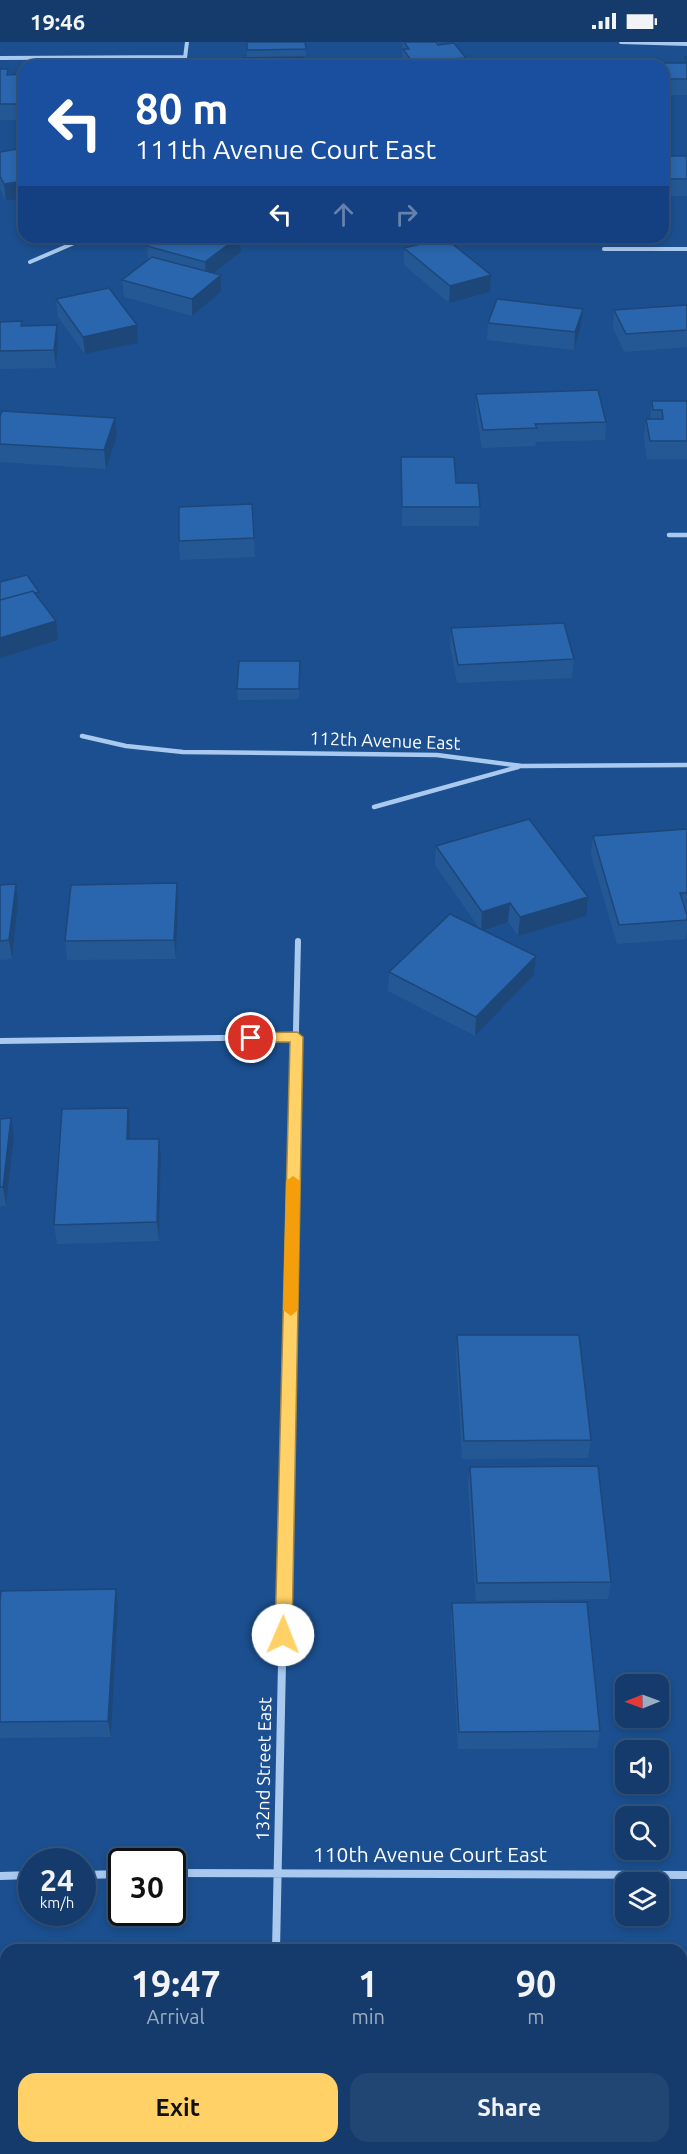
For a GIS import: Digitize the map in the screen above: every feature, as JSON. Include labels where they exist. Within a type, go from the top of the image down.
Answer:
[{"type":"street","points":[[185,60],[187,42]]},
{"type":"street","points":[[621,42],[687,44]]},
{"type":"street","points":[[0,58],[185,57]]},
{"type":"street","points":[[30,262],[74,243]]},
{"type":"street","points":[[604,249],[687,249]]},
{"type":"street","points":[[669,535],[687,535]]},
{"type":"street","name":"112th Avenue East","points":[[82,736],[126,746],[183,752],[437,755],[522,766],[687,765]]},
{"type":"street","points":[[374,807],[522,766]]},
{"type":"street","name":"132nd Street East","points":[[276,1944],[298,941]]},
{"type":"street","points":[[0,1041],[297,1037]]},
{"type":"street","name":"110th Avenue Court East","points":[[186,1873],[687,1875]]},
{"type":"street","points":[[0,1876],[18,1875]]},
{"type":"building","points":[[247,42],[305,42],[306,49],[247,50]]},
{"type":"building","points":[[404,42],[436,42],[438,45],[454,43],[466,58],[411,60],[403,49],[409,49]]},
{"type":"building","points":[[304,57],[304,60],[244,60],[244,58]]},
{"type":"building","points":[[685,57],[687,57],[687,79],[669,79],[669,63],[686,63]]},
{"type":"building","points":[[0,69],[8,69],[7,75],[18,74],[18,104],[0,104]]},
{"type":"building","points":[[18,149],[18,182],[4,184],[0,176],[0,152]]},
{"type":"building","points":[[669,156],[687,156],[687,179],[669,179]]},
{"type":"building","points":[[151,243],[230,243],[205,262],[147,246]]},
{"type":"building","points":[[424,243],[451,243],[491,275],[450,286],[404,248]]},
{"type":"building","points":[[152,257],[221,275],[192,299],[122,280]]},
{"type":"building","points":[[109,288],[137,325],[83,337],[56,299]]},
{"type":"building","points":[[497,299],[583,309],[575,332],[488,323]]},
{"type":"building","points":[[687,305],[687,330],[626,334],[614,310]]},
{"type":"building","points":[[22,321],[21,326],[57,325],[54,350],[0,351],[0,322]]},
{"type":"building","points":[[598,390],[606,422],[535,424],[537,428],[483,430],[476,394]]},
{"type":"building","points":[[652,401],[687,401],[687,441],[650,441],[646,419],[663,419],[662,410],[653,410]]},
{"type":"building","points":[[2,411],[115,418],[104,450],[0,444]]},
{"type":"building","points":[[401,457],[454,457],[456,483],[478,483],[480,507],[402,507]]},
{"type":"building","points":[[252,504],[254,538],[179,541],[179,507]]},
{"type":"building","points":[[27,575],[39,592],[33,591],[0,600],[0,582]]},
{"type":"building","points":[[33,591],[56,621],[0,638],[0,600]]},
{"type":"building","points":[[564,623],[574,659],[458,665],[451,628]]},
{"type":"building","points":[[239,661],[300,661],[299,689],[237,689]]},
{"type":"building","points":[[529,819],[588,897],[520,917],[510,903],[482,912],[436,846]]},
{"type":"building","points":[[687,829],[687,893],[680,893],[687,920],[619,925],[593,836]]},
{"type":"building","points":[[177,883],[174,940],[65,941],[71,885]]},
{"type":"building","points":[[16,884],[9,940],[0,941],[0,885]]},
{"type":"building","points":[[450,914],[536,956],[476,1017],[389,972]]},
{"type":"building","points":[[128,1108],[127,1139],[159,1139],[157,1222],[54,1225],[62,1109]]},
{"type":"building","points":[[11,1118],[3,1187],[0,1187],[0,1119]]},
{"type":"building","points":[[457,1335],[579,1335],[591,1440],[464,1441]]},
{"type":"building","points":[[598,1466],[611,1582],[477,1583],[470,1467]]},
{"type":"building","points":[[116,1589],[108,1721],[0,1722],[1,1591]]},
{"type":"building","points":[[587,1602],[600,1731],[459,1732],[452,1603]]},
{"type":"slow traffic","points":[[291,1310],[293,1181]]},
{"type":"route","points":[[251,1038],[297,1037],[283,1635]]}]
